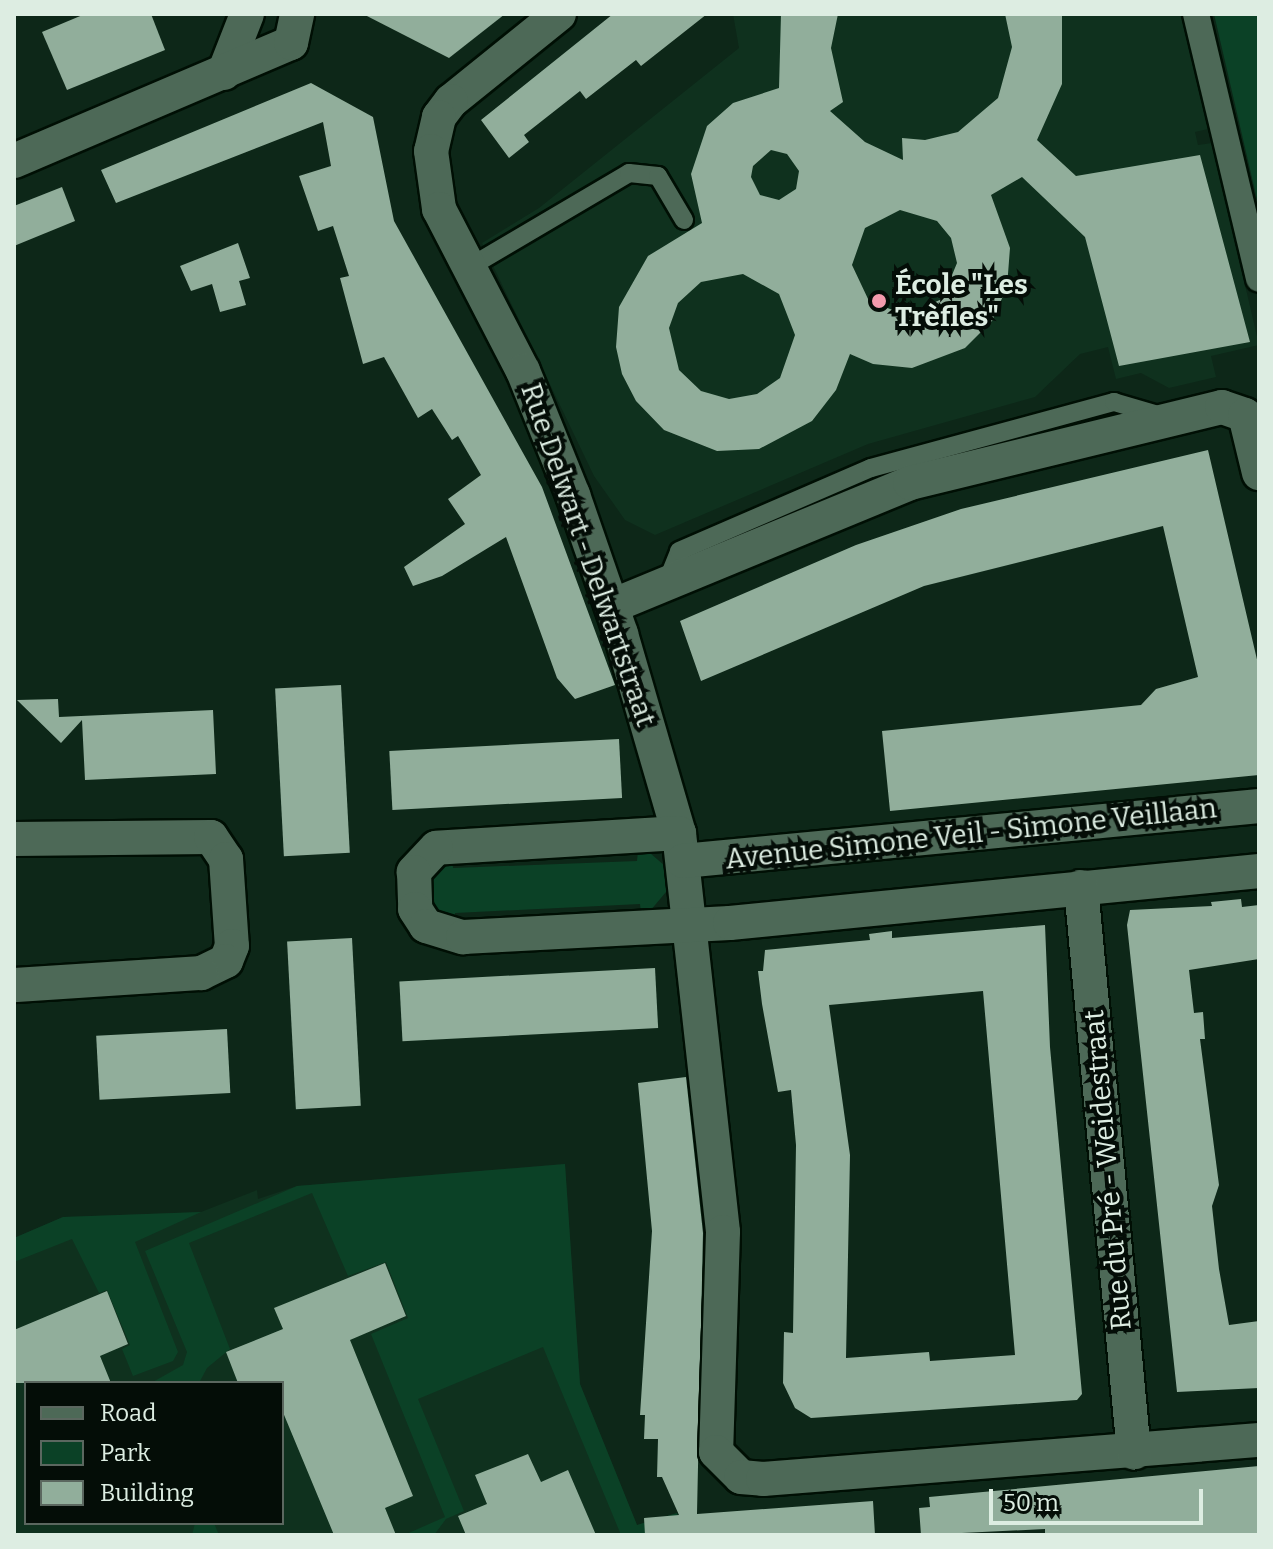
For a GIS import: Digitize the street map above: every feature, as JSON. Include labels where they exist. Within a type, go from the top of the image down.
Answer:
[{"type":"street","points":[[224,73],[247,14]]},
{"type":"street","points":[[14,161],[291,43],[297,14]]},
{"type":"street","name":"Rue Delwart - Delwartstraat","points":[[559,14],[477,78],[439,117],[431,151],[439,209],[523,371],[612,606],[681,847],[723,1232],[716,1452],[741,1477],[1134,1453]]},
{"type":"street","points":[[1196,14],[1259,279]]},
{"type":"street","points":[[612,606],[910,483],[1168,418],[1222,407],[1252,409],[1259,473]]},
{"type":"street","name":"Avenue Simone Veil - Simone Veillaan","points":[[681,847],[1259,806]]},
{"type":"street","points":[[14,839],[211,837],[226,859],[232,946],[226,961],[201,973],[14,985]]},
{"type":"street","points":[[681,847],[436,848],[414,872],[415,909],[426,926],[463,937],[690,924],[1259,871]]},
{"type":"street","name":"Rue du Pré - Weidestraat","points":[[1081,887],[1134,1453]]},
{"type":"street","points":[[1134,1453],[1259,1440]]},
{"type":"lane","points":[[468,268],[629,173],[658,176],[684,220]]},
{"type":"shaded area","name":"École \"Les Trèfles\"","points":[[733,14],[1182,14],[1208,129],[1195,132],[1198,145],[1212,143],[1259,345],[1211,356],[1216,377],[1169,388],[1141,373],[1116,379],[1108,347],[1080,354],[1035,397],[868,444],[655,535],[625,520],[594,476],[482,243],[539,208],[739,48]]},
{"type":"shaded area","points":[[565,1164],[580,1384],[637,1525],[677,1513],[685,1535],[14,1535],[14,1238],[63,1217],[201,1212],[257,1190],[258,1199],[297,1186]]},
{"type":"green space","points":[[1214,14],[1259,14],[1259,208]]},
{"type":"green space","points":[[638,851],[650,853],[665,866],[671,886],[650,911],[641,913],[640,904],[455,913],[455,921],[429,909],[424,878],[452,858],[453,868],[637,861]]},
{"type":"green space","points":[[565,1164],[580,1384],[637,1525],[677,1513],[685,1535],[621,1535],[543,1347],[418,1399],[464,1511],[446,1519],[434,1535],[404,1535],[445,1517],[371,1334],[408,1318],[386,1262],[348,1276],[312,1193],[189,1243],[230,1349],[207,1368],[200,1381],[155,1381],[183,1365],[187,1352],[145,1251],[297,1186]]},
{"type":"green space","points":[[201,1212],[135,1242],[178,1352],[173,1361],[133,1376],[122,1349],[130,1345],[107,1290],[99,1293],[72,1239],[14,1262],[14,1238],[63,1217]]},
{"type":"green space","points":[[194,1525],[215,1525],[219,1535],[192,1535]]},
{"type":"building","points":[[85,14],[151,14],[165,50],[67,90],[42,32]]},
{"type":"building","points":[[363,14],[505,14],[449,58]]},
{"type":"building","points":[[613,14],[707,14],[641,66],[636,60],[586,99],[580,91],[524,135],[529,142],[509,158],[481,120]]},
{"type":"building","points":[[781,14],[838,14],[831,48],[843,102],[830,111],[865,142],[903,160],[902,138],[925,140],[958,132],[998,98],[1012,47],[1005,14],[1062,14],[1062,84],[1037,140],[1076,176],[1200,155],[1250,342],[1119,366],[1085,237],[1022,177],[991,195],[1010,248],[1007,287],[992,321],[965,348],[912,368],[873,364],[850,354],[836,390],[812,421],[759,449],[717,451],[664,430],[636,401],[622,374],[616,347],[619,307],[648,256],[702,223],[691,174],[707,126],[733,103],[779,88]],"holes":[[[771,150],[787,154],[799,171],[796,189],[779,200],[760,195],[751,177],[753,166]],[[900,210],[937,221],[951,238],[957,263],[942,299],[906,315],[869,301],[852,265],[865,228]],[[743,274],[779,294],[795,335],[780,378],[757,394],[729,399],[701,391],[679,370],[669,328],[678,303],[701,282]]]},
{"type":"building","points":[[311,83],[373,117],[394,221],[542,487],[615,685],[575,699],[557,678],[506,537],[442,576],[413,586],[404,567],[465,524],[448,499],[481,475],[458,436],[452,440],[432,409],[418,418],[384,357],[363,364],[340,278],[349,276],[333,226],[318,231],[299,176],[331,166],[323,122],[116,203],[101,170]]},
{"type":"building","points":[[62,187],[75,221],[14,246],[14,206]]},
{"type":"building","points":[[238,243],[250,278],[239,281],[246,305],[220,312],[212,284],[191,291],[180,266]]},
{"type":"building","points":[[1208,450],[1259,668],[1259,775],[890,811],[882,731],[1141,705],[1156,689],[1198,677],[1163,526],[924,586],[701,681],[680,621],[856,545],[961,509]]},
{"type":"building","points":[[341,685],[350,853],[284,856],[275,688]]},
{"type":"building","points":[[58,699],[59,717],[213,710],[216,774],[85,780],[82,720],[61,743],[17,700]]},
{"type":"building","points":[[619,739],[622,798],[392,810],[389,751]]},
{"type":"building","points":[[1241,899],[1242,907],[1259,905],[1259,959],[1189,970],[1194,1013],[1203,1012],[1205,1039],[1200,1039],[1219,1185],[1212,1206],[1219,1269],[1229,1325],[1259,1321],[1259,1388],[1177,1392],[1127,925],[1130,910],[1212,906],[1211,902]]},
{"type":"building","points":[[1045,925],[1050,1047],[1082,1394],[1077,1400],[811,1418],[795,1408],[783,1383],[784,1332],[793,1333],[796,1145],[791,1090],[778,1092],[758,971],[763,971],[765,950],[870,940],[869,934],[892,931],[892,938]],"holes":[[[983,991],[1015,1355],[930,1361],[929,1352],[846,1358],[850,1155],[829,1005]]]},
{"type":"building","points":[[352,938],[361,1106],[296,1109],[287,941]]},
{"type":"building","points":[[655,968],[658,1028],[402,1041],[399,981]]},
{"type":"building","points":[[227,1029],[230,1093],[100,1100],[96,1036]]},
{"type":"building","points":[[686,1077],[703,1233],[697,1514],[873,1501],[875,1535],[645,1535],[644,1518],[679,1515],[662,1477],[657,1477],[658,1439],[644,1439],[645,1415],[640,1415],[652,1231],[638,1083]]},
{"type":"building","points":[[385,1263],[406,1316],[350,1340],[413,1496],[385,1508],[396,1535],[334,1535],[284,1415],[284,1381],[237,1381],[226,1352],[283,1329],[274,1308]]},
{"type":"building","points":[[107,1291],[128,1344],[100,1356],[110,1381],[14,1383],[14,1330]]},
{"type":"building","points":[[528,1454],[541,1482],[568,1470],[596,1535],[466,1535],[458,1516],[487,1504],[475,1475]]},
{"type":"building","points":[[1259,1466],[1259,1535],[1045,1535],[1045,1529],[921,1535],[919,1508],[930,1507],[929,1497]]},
{"type":"place","name":"École \"Les Trèfles\"","points":[[879,301]]}]
